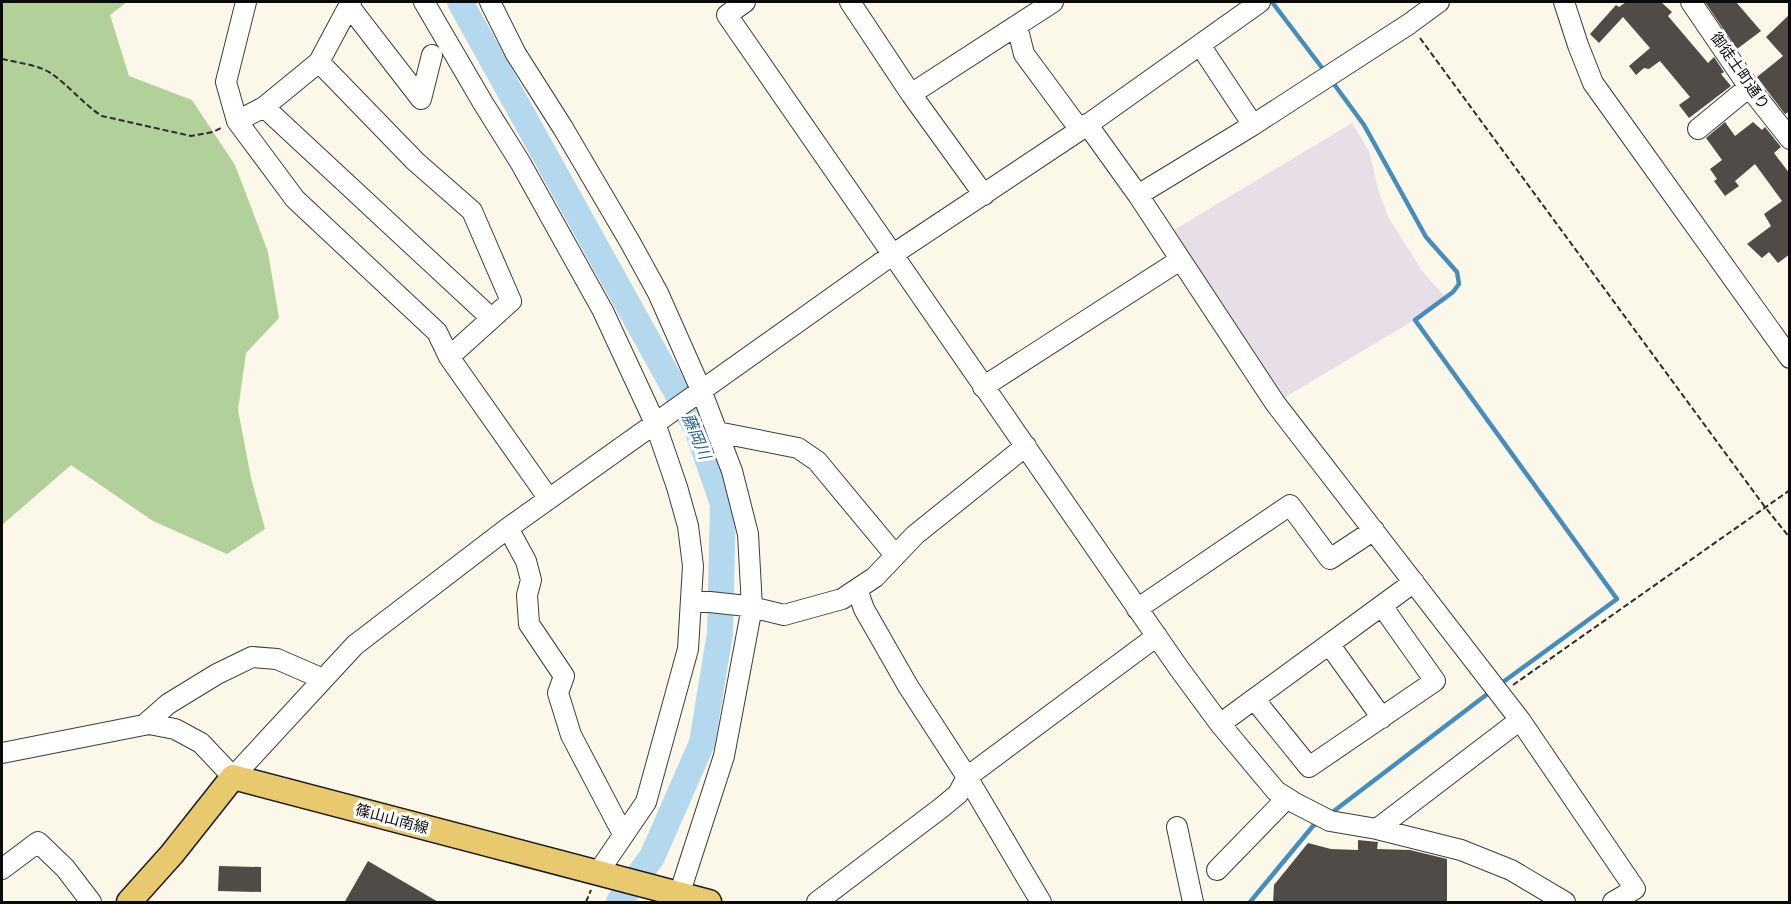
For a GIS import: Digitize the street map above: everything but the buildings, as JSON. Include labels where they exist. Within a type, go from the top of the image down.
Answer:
[{"type":"main road","name":"篠山山南線","points":[[233,777],[709,903]]},
{"type":"main road","points":[[129,903],[172,854],[233,777]]},
{"type":"street","points":[[246,2],[226,82],[237,121],[295,199],[437,332],[449,357],[549,499]]},
{"type":"street","points":[[424,2],[520,162],[603,311],[659,420],[688,526],[694,601],[688,649],[646,802],[623,834],[603,875]]},
{"type":"street","points":[[490,2],[516,54],[563,128],[658,293],[732,471],[748,534],[750,607],[724,756],[672,893]]},
{"type":"street","points":[[745,2],[727,15],[1137,609],[1220,724],[1276,790],[1323,817],[1461,850],[1489,860],[1511,870],[1565,903]]},
{"type":"street","points":[[850,2],[911,94],[984,195]]},
{"type":"street","points":[[911,94],[1053,2]]},
{"type":"street","points":[[2,753],[149,724],[174,729],[201,743],[233,777],[356,645],[508,528],[892,255],[1084,127],[1260,2]]},
{"type":"street","points":[[1138,195],[1253,125],[1409,24],[1439,2]]},
{"type":"street","points":[[1564,2],[1593,83],[1790,358]]},
{"type":"street","name":"御徒士町通り","points":[[1691,2],[1749,87],[1790,139]]},
{"type":"street","points":[[237,121],[264,107],[319,62],[350,4],[421,99],[432,55]]},
{"type":"street","points":[[1017,26],[1024,54],[1138,195],[1275,403],[1520,720],[1635,889],[1613,903]]},
{"type":"street","points":[[1200,45],[1253,125]]},
{"type":"street","points":[[319,62],[415,161],[472,211],[511,301],[449,357]]},
{"type":"street","points":[[1698,129],[1749,87]]},
{"type":"street","points":[[264,107],[490,318]]},
{"type":"street","points":[[983,387],[1180,260]]},
{"type":"street","points":[[717,432],[798,448],[817,460],[895,555]]},
{"type":"street","points":[[694,601],[750,607],[784,615],[824,606],[842,599],[875,577],[915,535],[1026,446]]},
{"type":"street","points":[[1137,609],[1290,505],[1330,559],[1374,530]]},
{"type":"street","points":[[508,528],[526,561],[531,580],[527,596],[529,624],[564,676],[558,693],[571,735],[623,834]]},
{"type":"street","points":[[1220,724],[1414,582]]},
{"type":"street","points":[[857,589],[864,609],[908,686],[967,777],[1041,903]]},
{"type":"street","points":[[1254,699],[1309,766],[1436,681],[1382,606]]},
{"type":"street","points":[[818,903],[958,794],[967,777],[1157,636]]},
{"type":"street","points":[[1329,644],[1382,718]]},
{"type":"street","points":[[144,725],[168,704],[252,657],[277,659],[323,679]]},
{"type":"street","points":[[1377,829],[1520,720]]},
{"type":"street","points":[[1217,870],[1287,798]]},
{"type":"street","points":[[1177,827],[1193,903]]},
{"type":"street","points":[[2,868],[38,842],[64,868],[91,903]]},
{"type":"path","points":[[1409,24],[1765,507],[1790,537]]},
{"type":"path","points":[[2,59],[43,69],[52,74],[90,109],[102,116],[191,136],[213,132],[237,121]]},
{"type":"path","points":[[1495,688],[1790,490]]},
{"type":"shaded area","points":[[1352,123],[1369,151],[1378,189],[1388,217],[1423,272],[1448,300],[1277,402],[1164,236]]},
{"type":"green space","points":[[2,2],[127,2],[110,15],[129,76],[192,100],[235,165],[268,252],[279,318],[246,353],[238,410],[251,478],[265,529],[227,554],[153,521],[71,465],[2,525]]},
{"type":"waterway","name":"藤岡川","points":[[460,2],[697,429],[723,504],[720,633],[702,743],[652,857],[619,902]]},
{"type":"waterway","points":[[1272,2],[1326,73]]},
{"type":"waterway","points":[[1331,80],[1364,125],[1426,237],[1457,272],[1459,284],[1453,292],[1415,320],[1617,599],[1499,685]]},
{"type":"waterway","points":[[1330,814],[1490,692]]},
{"type":"waterway","points":[[1250,902],[1313,826],[1321,821]]}]
